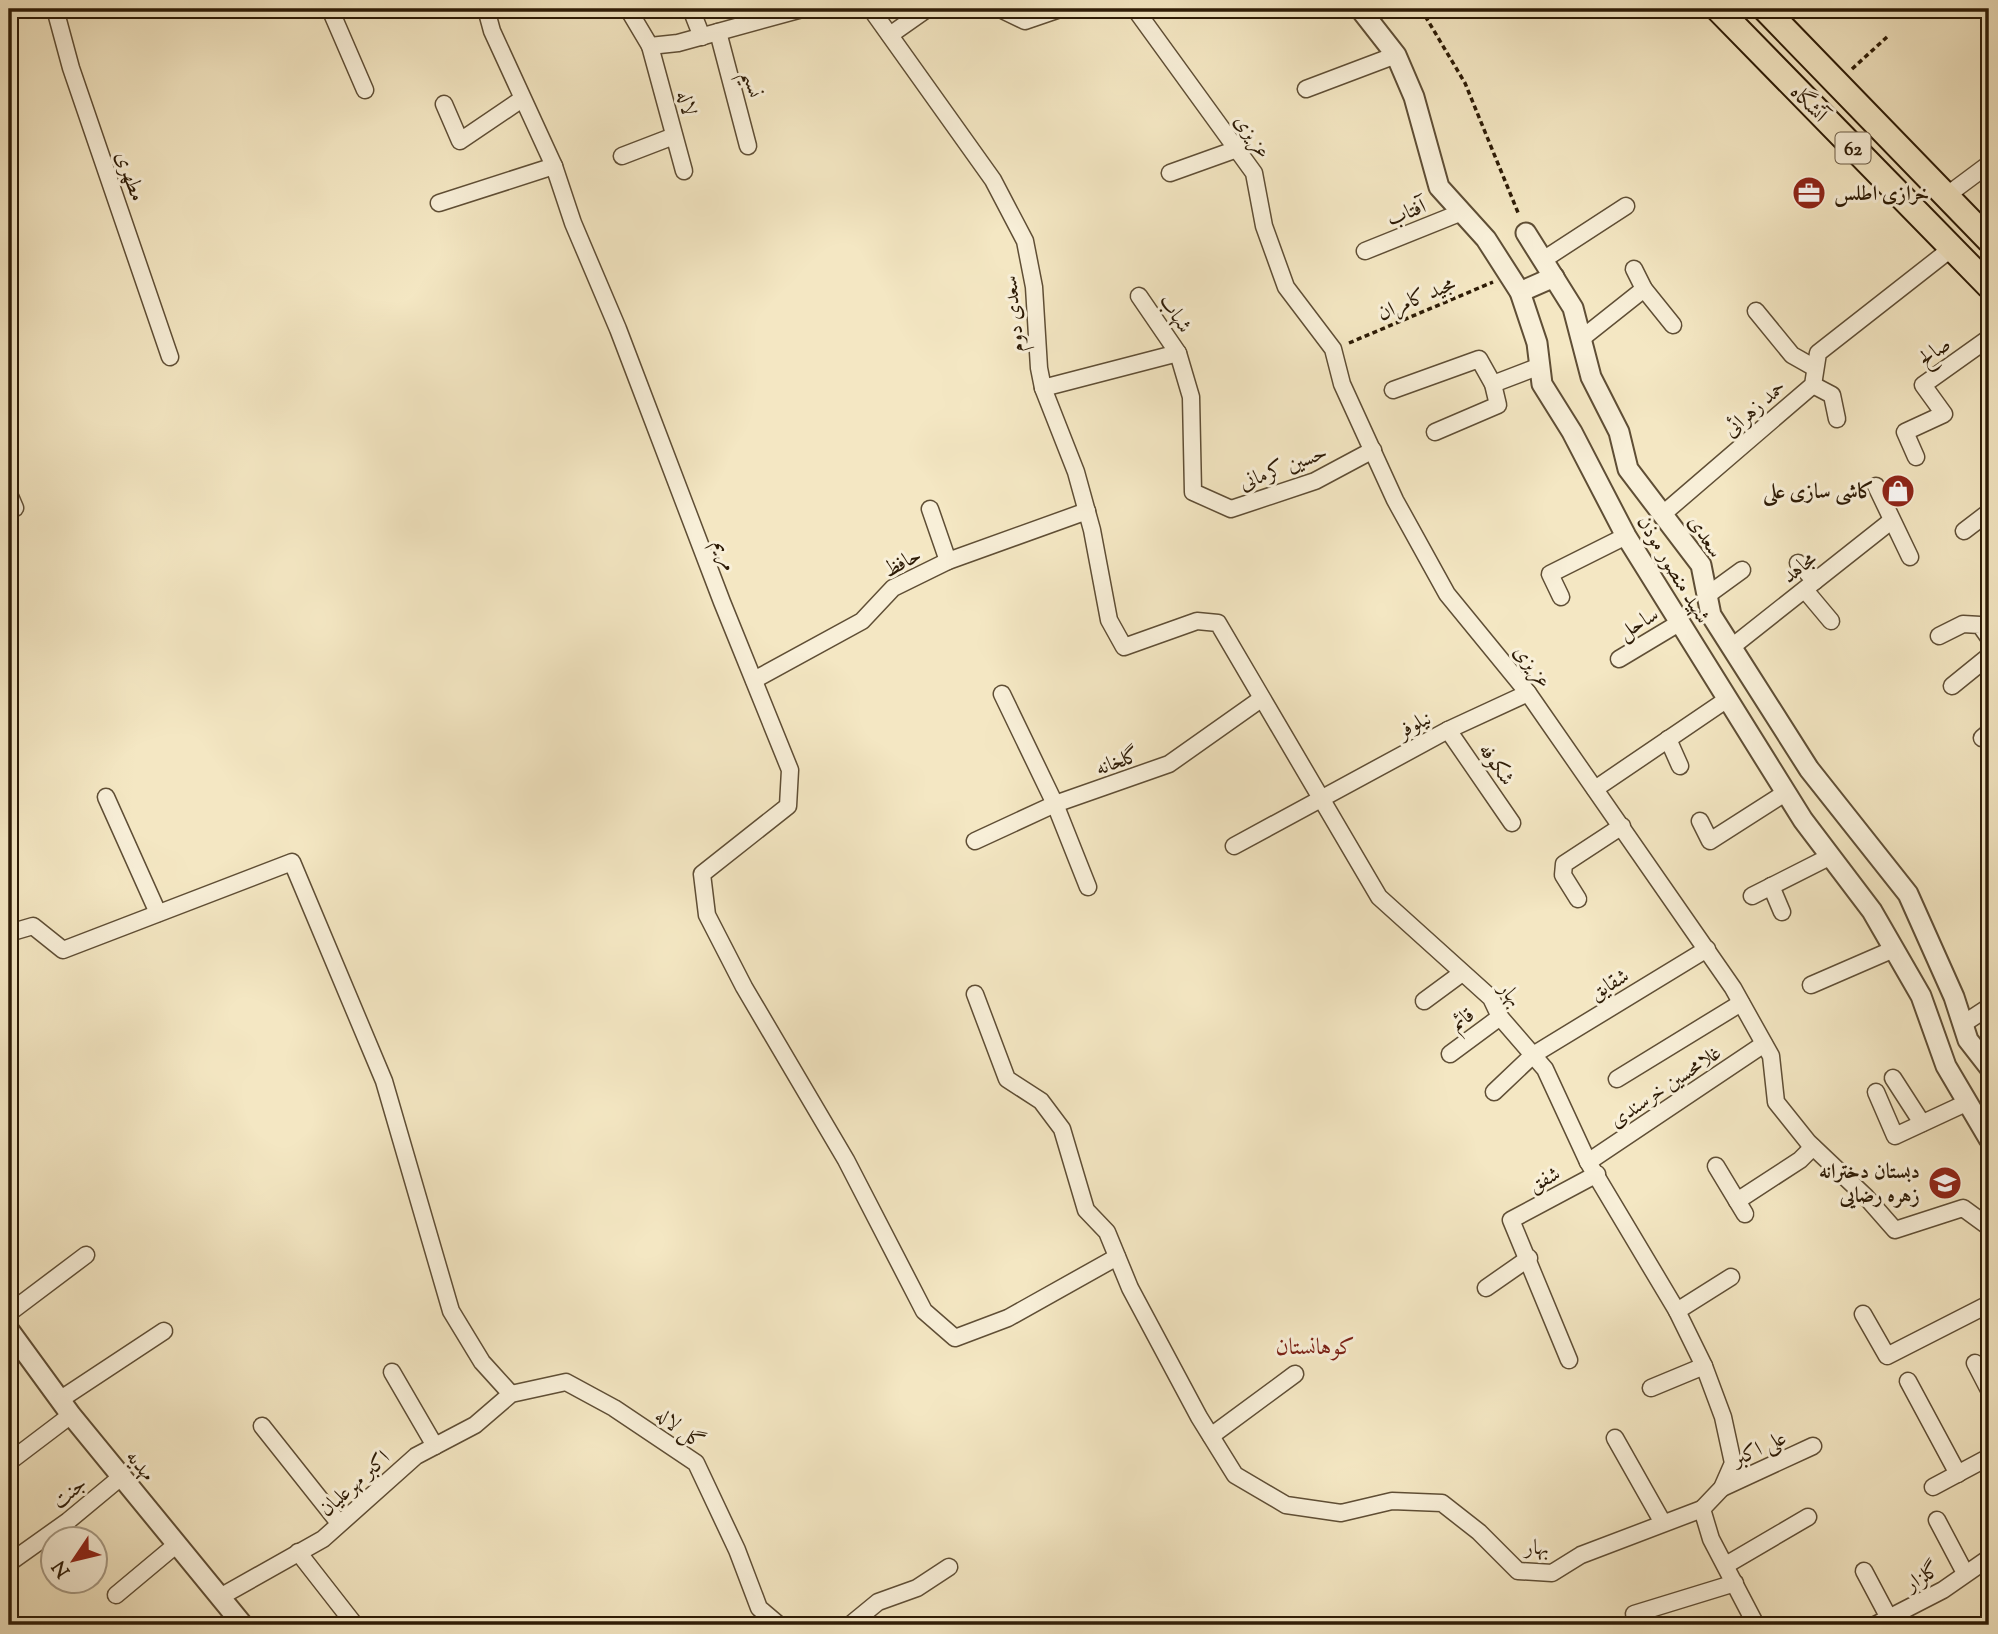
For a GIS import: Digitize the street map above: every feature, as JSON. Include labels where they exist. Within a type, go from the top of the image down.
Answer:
[{"type":"main road","name":"آتشگاه","points":[[1718,9],[1989,286]]},
{"type":"main road","name":"آتشگاه","points":[[1765,9],[1983,234]]},
{"type":"main road","points":[[1885,180],[1905,181],[1909,157]]},
{"type":"main road","points":[[1952,248],[1952,229],[1964,223],[1983,234]]},
{"type":"street","name":"مطهری","points":[[55,9],[71,68],[170,356]]},
{"type":"street","points":[[330,9],[365,90]]},
{"type":"street","name":"مریم","points":[[486,9],[492,31],[555,166],[573,223],[618,328],[790,770],[789,806],[702,874],[707,915],[744,987],[846,1160],[925,1311],[955,1338],[1008,1318],[1117,1256]]},
{"type":"street","name":"لاله","points":[[628,9],[650,46],[684,171]]},
{"type":"street","points":[[691,9],[702,37]]},
{"type":"street","points":[[650,46],[702,37],[802,9]]},
{"type":"street","name":"سعدی دوم","points":[[872,9],[993,180],[1025,242],[1034,287],[1039,368],[1043,388],[1076,472],[1087,511],[1109,620],[1124,648]]},
{"type":"street","points":[[890,35],[927,9]]},
{"type":"street","points":[[1000,9],[1025,21],[1060,9]]},
{"type":"street","name":"عزیزی","points":[[1135,9],[1254,173],[1264,226],[1286,287],[1334,349],[1342,384],[1395,500],[1447,594],[1528,693],[1707,949],[1771,1056],[1776,1102],[1813,1147],[1866,1196],[1895,1230],[1963,1209],[1989,1227]]},
{"type":"street","name":"شهید منصور موذن","points":[[1360,9],[1396,55],[1414,97],[1439,187],[1486,239],[1516,283],[1537,343],[1542,384],[1572,432],[1626,537],[1785,793],[1872,911],[1921,996],[1945,1066],[1989,1139]]},
{"type":"street","points":[[1986,9],[1989,13]]},
{"type":"street","name":"نسیم","points":[[718,32],[748,146]]},
{"type":"street","points":[[1306,89],[1396,55]]},
{"type":"street","points":[[444,104],[460,141],[522,99]]},
{"type":"street","points":[[622,156],[674,136]]},
{"type":"street","points":[[1170,173],[1237,149]]},
{"type":"street","points":[[1946,196],[1989,164]]},
{"type":"street","points":[[439,203],[555,166]]},
{"type":"street","points":[[1543,260],[1626,206]]},
{"type":"street","name":"آفتاب","points":[[1365,251],[1462,212]]},
{"type":"street","name":"سعدی","points":[[1526,233],[1573,307],[1591,377],[1619,432],[1628,469],[1701,565],[1709,594],[1711,615],[1809,769],[1908,894],[1954,997],[1968,1040],[1989,1067]]},
{"type":"street","name":"حمد زهرائی","points":[[1664,513],[1813,385],[1818,353],[1952,248]]},
{"type":"street","points":[[1634,269],[1644,289],[1673,325]]},
{"type":"street","points":[[1516,283],[1554,277]]},
{"type":"street","points":[[1581,339],[1644,289]]},
{"type":"street","name":"شهاب","points":[[1139,296],[1178,353]]},
{"type":"street","points":[[1756,311],[1792,355],[1815,368]]},
{"type":"street","name":"صالح","points":[[1916,457],[1905,432],[1944,414],[1923,385],[1989,338]]},
{"type":"street","points":[[1043,388],[1178,353]]},
{"type":"street","name":"حسین کرمانی","points":[[1178,353],[1191,397],[1193,492],[1231,509],[1315,481],[1373,450]]},
{"type":"street","points":[[1393,390],[1479,359],[1493,384],[1498,405],[1435,432]]},
{"type":"street","points":[[1493,384],[1540,366]]},
{"type":"street","points":[[1813,385],[1832,395],[1837,419]]},
{"type":"street","points":[[1875,486],[1910,557]]},
{"type":"street","points":[[930,509],[948,561]]},
{"type":"street","name":"حافظ","points":[[754,680],[862,621],[893,588],[948,561],[1087,511]]},
{"type":"street","points":[[1964,531],[1989,512]]},
{"type":"street","name":"مجاهد","points":[[1733,646],[1891,521]]},
{"type":"street","points":[[1560,597],[1550,574],[1626,537]]},
{"type":"street","points":[[1798,563],[1830,621]]},
{"type":"street","points":[[1709,594],[1742,570]]},
{"type":"street","name":"بهار","points":[[975,994],[1006,1079],[1041,1101],[1062,1129],[1086,1210],[1107,1232],[1130,1288],[1211,1436],[1236,1475],[1286,1505],[1341,1513],[1392,1501],[1442,1503],[1479,1532],[1518,1571],[1552,1573],[1581,1555],[1702,1509],[1722,1488],[1733,1463],[1723,1417],[1704,1366],[1677,1311],[1593,1168],[1545,1069],[1500,1017],[1491,998],[1379,897],[1218,623],[1197,621],[1124,648]]},
{"type":"street","name":"ساحل","points":[[1619,659],[1679,624]]},
{"type":"street","points":[[1939,636],[1962,624],[1980,625],[1989,638]]},
{"type":"street","points":[[1952,686],[1989,656]]},
{"type":"street","name":"نیلوفر","points":[[1234,846],[1448,730],[1528,693]]},
{"type":"street","points":[[1002,694],[1055,804],[1088,887]]},
{"type":"street","name":"گلخانه","points":[[975,841],[1055,804],[1169,764],[1261,699]]},
{"type":"street","points":[[1595,789],[1726,699]]},
{"type":"street","name":"شکوفه","points":[[1448,730],[1512,822]]},
{"type":"street","points":[[1668,740],[1681,766]]},
{"type":"street","points":[[1700,821],[1710,841],[1785,793]]},
{"type":"street","points":[[106,797],[158,914]]},
{"type":"street","points":[[1578,899],[1563,874],[1564,864],[1622,826]]},
{"type":"street","points":[[1752,896],[1831,856]]},
{"type":"street","points":[[9,933],[33,926],[63,950],[292,862],[384,1081],[451,1311],[482,1362],[511,1394]]},
{"type":"street","points":[[1771,886],[1782,912]]},
{"type":"street","name":"شقایق","points":[[1494,1092],[1534,1055],[1707,949]]},
{"type":"street","points":[[1811,985],[1894,949]]},
{"type":"street","points":[[1424,1001],[1462,973]]},
{"type":"street","points":[[1618,1079],[1741,1003]]},
{"type":"street","points":[[1963,1024],[1989,1007]]},
{"type":"street","name":"قائم","points":[[1450,1054],[1500,1017]]},
{"type":"street","name":"غلامحسین خرسندی","points":[[1593,1168],[1764,1044]]},
{"type":"street","points":[[1893,1078],[1922,1123]]},
{"type":"street","points":[[1876,1092],[1895,1136],[1966,1103]]},
{"type":"street","points":[[1716,1166],[1741,1208],[1813,1147]]},
{"type":"street","name":"شفق","points":[[1529,1258],[1511,1220],[1593,1168]]},
{"type":"street","points":[[9,1313],[86,1255]]},
{"type":"street","points":[[1486,1288],[1529,1258],[1569,1360]]},
{"type":"street","points":[[1677,1311],[1731,1277]]},
{"type":"street","points":[[1863,1314],[1887,1356],[1989,1304]]},
{"type":"street","name":"مهدیه","points":[[9,1329],[121,1477],[243,1625]]},
{"type":"street","points":[[9,1462],[66,1407],[164,1331]]},
{"type":"street","points":[[1975,1363],[1989,1390]]},
{"type":"street","points":[[1651,1388],[1704,1366]]},
{"type":"street","points":[[391,1372],[435,1446]]},
{"type":"street","points":[[1211,1436],[1295,1374]]},
{"type":"street","points":[[1908,1381],[1958,1474]]},
{"type":"street","name":"گل لاله","points":[[511,1394],[566,1382],[614,1408],[696,1463],[737,1549],[759,1608],[779,1625]]},
{"type":"street","name":"اکبر مهرعلیان","points":[[220,1597],[323,1539],[415,1456],[475,1426],[511,1394]]},
{"type":"street","points":[[262,1426],[339,1523]]},
{"type":"street","points":[[1615,1438],[1663,1523]]},
{"type":"street","name":"علی اکبر","points":[[1722,1488],[1813,1446]]},
{"type":"street","points":[[1933,1487],[1989,1457]]},
{"type":"street","name":"جنت","points":[[67,1526],[121,1477]]},
{"type":"street","points":[[1702,1509],[1711,1539],[1735,1583],[1745,1609],[1756,1625]]},
{"type":"street","points":[[1726,1565],[1808,1517]]},
{"type":"street","points":[[1937,1520],[1965,1573]]},
{"type":"street","name":"جنت","points":[[10,1558],[38,1544]]},
{"type":"street","points":[[116,1595],[177,1544]]},
{"type":"street","points":[[298,1552],[355,1625]]},
{"type":"street","name":"گلزار","points":[[1882,1622],[1943,1590],[1989,1558]]},
{"type":"street","points":[[850,1625],[878,1602],[917,1588],[949,1567]]},
{"type":"street","points":[[1864,1571],[1882,1622]]},
{"type":"street","points":[[1634,1614],[1735,1583]]},
{"type":"path","points":[[1421,9],[1465,83],[1526,233]]},
{"type":"path","points":[[1837,83],[1887,37]]},
{"type":"path","name":"مجید کامران","points":[[1334,349],[1516,283]]},
{"type":"place","name":"خرازی اطلس","points":[[1809,193]]},
{"type":"place","name":"کاشی سازی علی","points":[[1898,491]]},
{"type":"place","name":"دبستان دخترانه زهره رضایی","points":[[1945,1183]]},
{"type":"district","name":"کوهانستان","points":[[1315,1346]]}]
